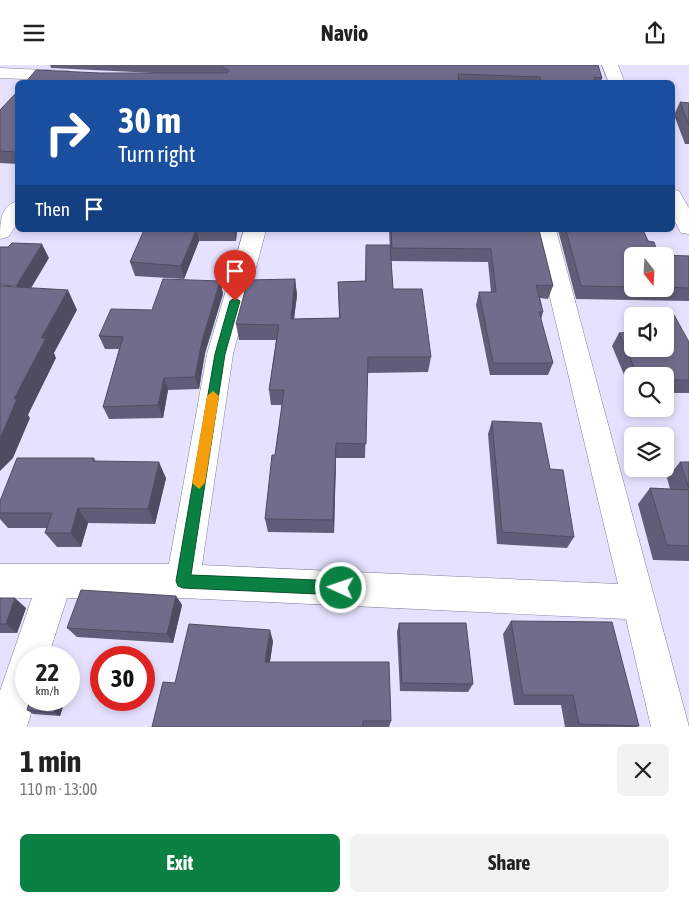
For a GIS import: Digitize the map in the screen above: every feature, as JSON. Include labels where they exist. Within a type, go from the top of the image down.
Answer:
[{"type":"street","points":[[610,65],[616,80]]},
{"type":"street","points":[[0,73],[86,77]]},
{"type":"street","points":[[675,201],[689,228]]},
{"type":"street","points":[[0,233],[15,211]]},
{"type":"street","points":[[183,581],[220,354],[254,232]]},
{"type":"street","points":[[546,232],[671,727]]},
{"type":"street","points":[[0,581],[183,581],[638,602]]},
{"type":"street","points":[[34,646],[55,582]]},
{"type":"street","points":[[7,727],[15,703]]},
{"type":"building","points":[[220,65],[598,65],[602,78],[594,77],[595,80],[541,80],[540,77],[458,74],[459,80],[28,80],[36,70],[100,73],[227,73],[229,71]]},
{"type":"building","points":[[15,94],[15,152],[0,151],[0,110]]},
{"type":"building","points":[[680,102],[689,103],[689,125]]},
{"type":"building","points":[[143,232],[195,232],[181,266],[130,262]]},
{"type":"building","points":[[391,232],[540,232],[553,286],[536,285],[543,312],[539,312],[553,363],[493,363],[479,292],[496,292],[491,249],[392,248]]},
{"type":"building","points":[[567,232],[644,232],[648,241],[654,242],[656,247],[624,247],[624,287],[581,286]]},
{"type":"building","points":[[12,243],[42,244],[16,286],[0,285],[0,247],[8,247]]},
{"type":"building","points":[[366,245],[390,245],[393,289],[422,289],[431,357],[368,357],[366,444],[336,443],[333,520],[265,519],[272,455],[275,455],[284,390],[269,390],[279,325],[236,324],[248,280],[295,279],[291,319],[340,318],[338,282],[366,281]]},
{"type":"building","points":[[674,256],[689,256],[689,288],[674,287]]},
{"type":"building","points":[[163,279],[220,281],[202,341],[195,377],[164,378],[158,405],[103,407],[123,337],[99,336],[111,309],[152,310]]},
{"type":"building","points":[[0,286],[68,290],[41,338],[46,338],[14,399],[17,399],[0,439]]},
{"type":"building","points":[[674,315],[689,342],[689,380],[674,380],[674,367],[634,367],[630,357],[674,357]]},
{"type":"building","points":[[619,333],[624,333],[624,344]]},
{"type":"building","points":[[492,421],[541,423],[550,469],[563,470],[574,537],[502,532]]},
{"type":"building","points":[[17,458],[94,458],[93,461],[159,462],[148,509],[78,508],[71,533],[45,533],[52,513],[0,513],[0,501]]},
{"type":"building","points":[[680,462],[689,462],[689,488]]},
{"type":"building","points":[[650,488],[689,490],[689,546],[667,545]]},
{"type":"building","points":[[81,590],[176,596],[167,634],[67,628]]},
{"type":"building","points":[[0,598],[15,598],[6,624],[0,624]]},
{"type":"building","points":[[511,621],[612,622],[639,726],[579,724],[573,695],[523,695]]},
{"type":"building","points":[[399,623],[466,623],[473,684],[402,683]]},
{"type":"building","points":[[189,624],[270,630],[265,662],[389,662],[391,721],[363,721],[363,727],[152,727],[163,682],[175,683]]},
{"type":"building","points":[[36,711],[55,711],[54,713]]},
{"type":"slow traffic","points":[[199,483],[213,396]]},
{"type":"route","points":[[235,301],[220,354],[183,581],[341,588]]}]
